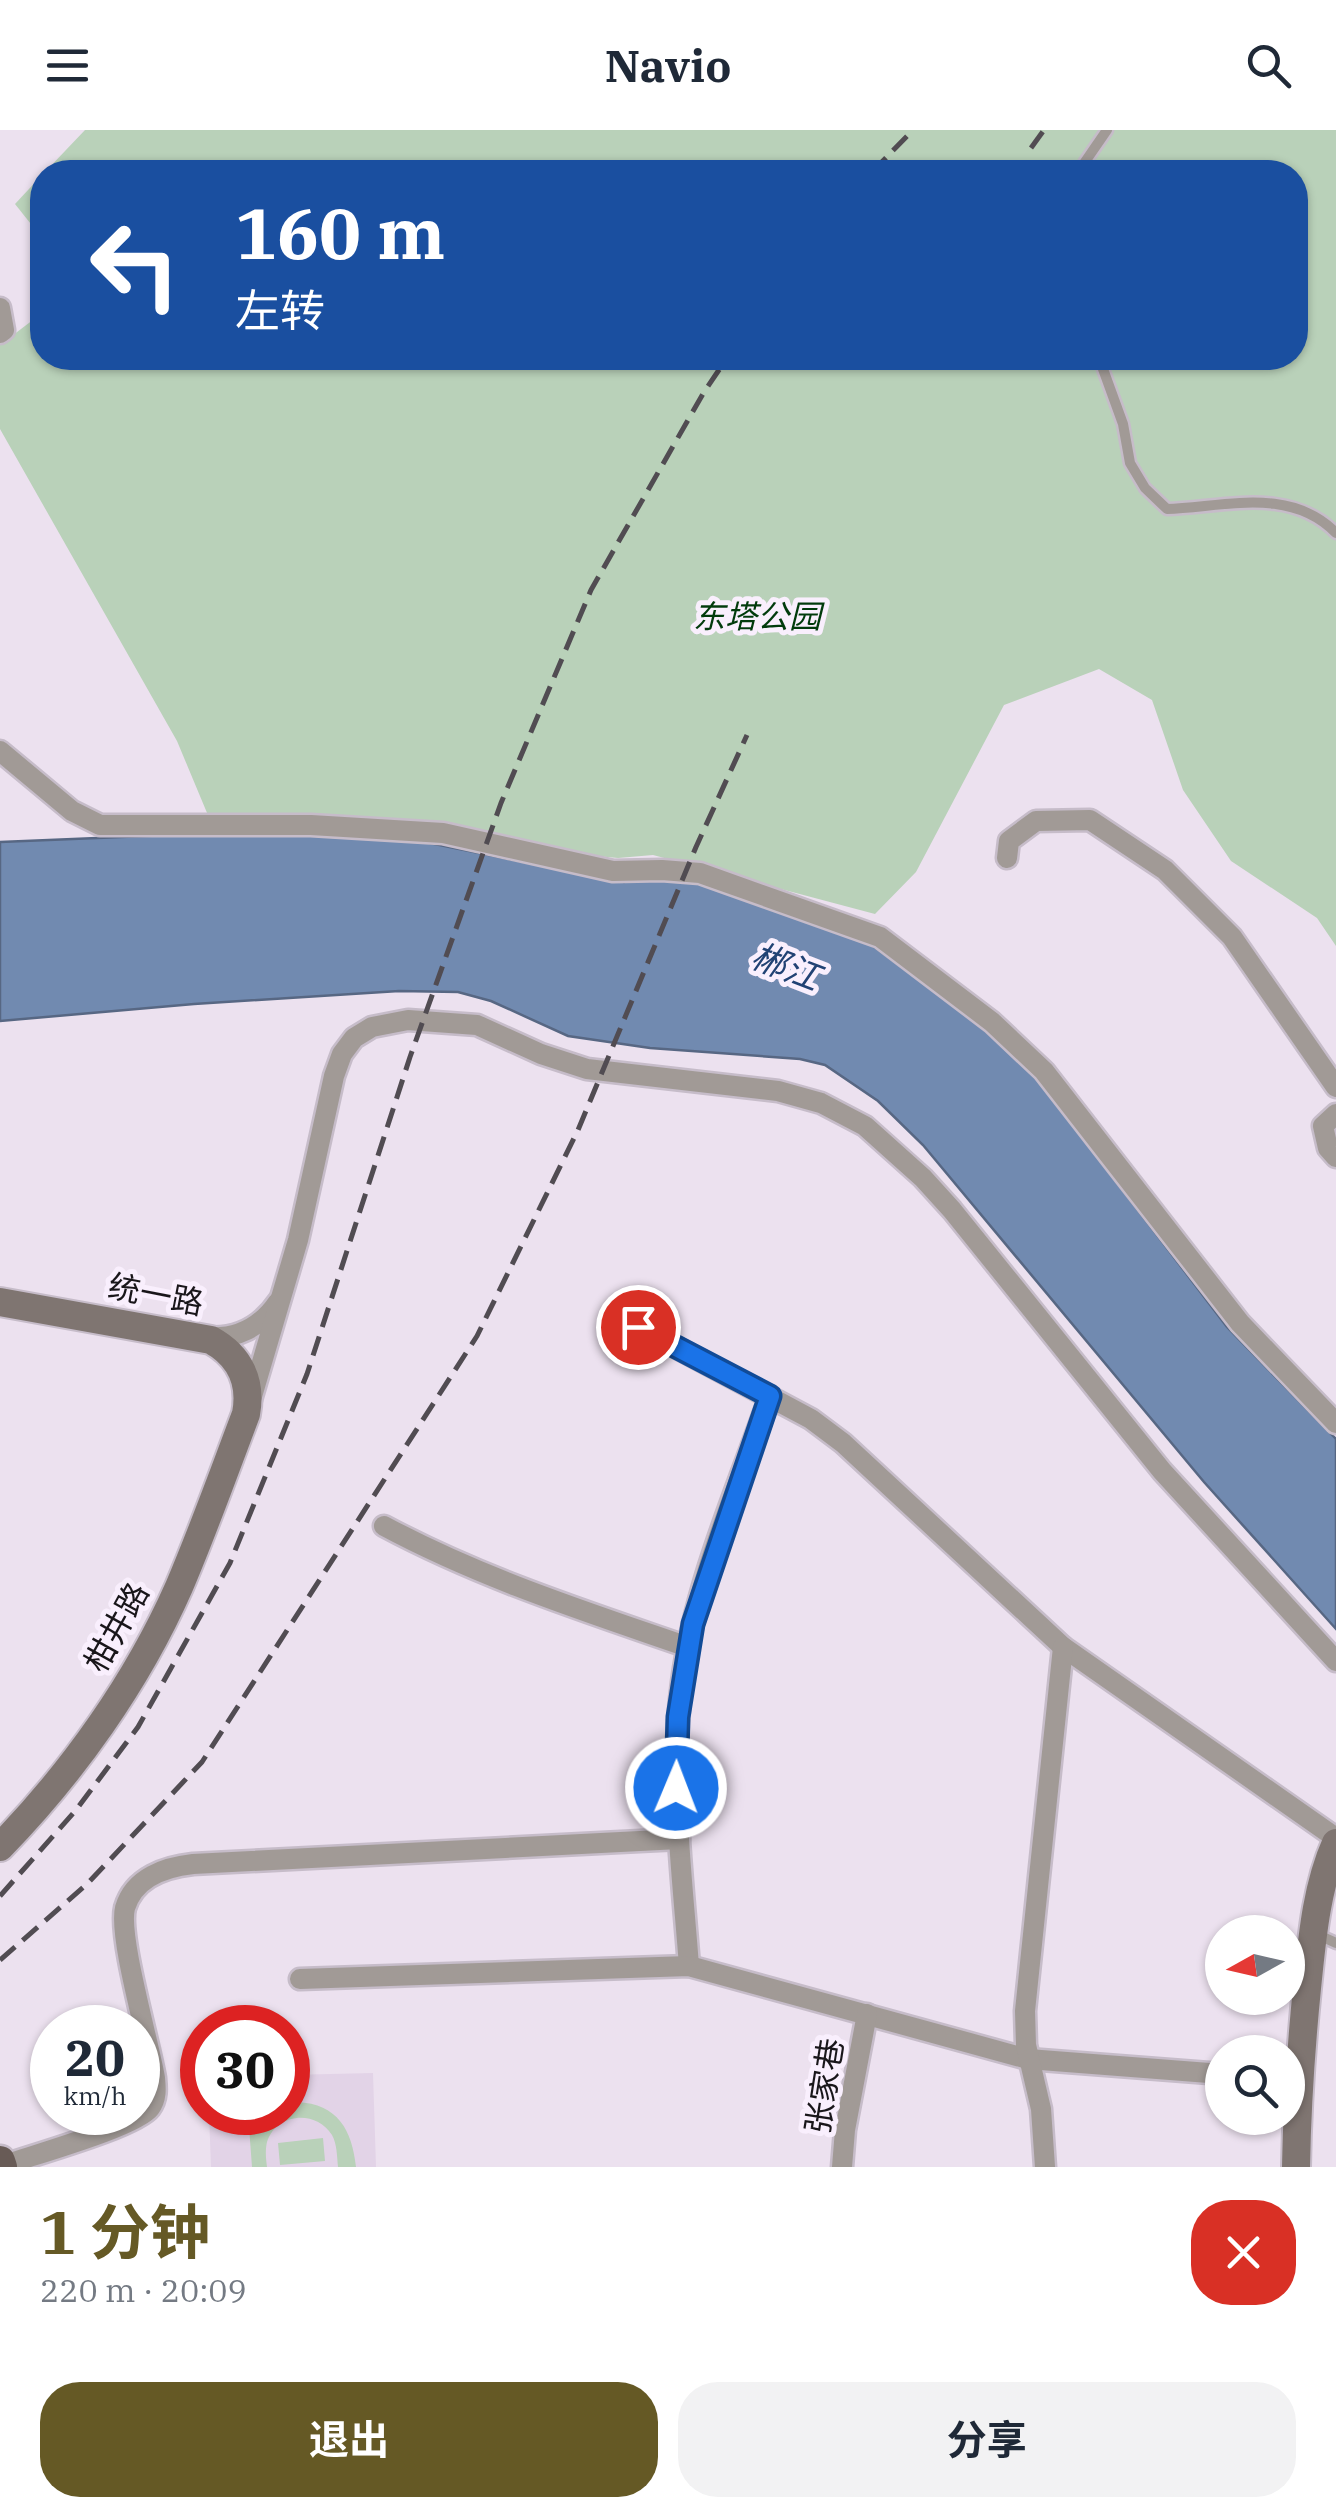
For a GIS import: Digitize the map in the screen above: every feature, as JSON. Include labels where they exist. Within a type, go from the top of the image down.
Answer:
[{"type":"street","points":[[0,308],[4,330],[0,332]]},
{"type":"street","points":[[0,750],[72,811],[100,825],[312,825],[443,834],[613,871],[700,873],[880,937],[992,1022],[1044,1071],[1240,1323],[1336,1423]]},
{"type":"street","points":[[1007,858],[1009,840],[1036,821],[1090,820],[1166,870],[1232,937],[1336,1087]]},
{"type":"street","points":[[246,1414],[285,1286],[334,1076],[342,1054],[354,1038],[372,1027],[408,1020],[477,1025],[541,1054],[587,1069],[778,1091],[821,1103],[865,1126],[924,1178],[1162,1470],[1336,1661]]},
{"type":"street","points":[[1336,1114],[1324,1126],[1328,1148],[1336,1158]]},
{"type":"street","points":[[201,1336],[226,1337],[251,1329],[276,1306],[285,1286]]},
{"type":"street","name":"统一路","points":[[5,1303],[201,1336],[229,1352],[242,1370],[248,1392],[246,1414]]},
{"type":"street","points":[[638,1327],[811,1419],[843,1443],[1063,1647],[1336,1841],[1327,1867],[1324,1938],[1303,2035]]},
{"type":"street","points":[[689,1966],[676,1752],[688,1648],[698,1600],[770,1396]]},
{"type":"street","name":"柑井路","points":[[0,1847],[66,1771],[138,1664],[178,1587],[246,1414]]},
{"type":"street","points":[[384,1526],[446,1559],[518,1588],[688,1648]]},
{"type":"street","points":[[1045,2167],[1042,2109],[1028,2058],[1025,2011],[1063,1647]]},
{"type":"street","points":[[1,2165],[128,2123],[151,2107],[156,2094],[155,2078],[127,1943],[125,1910],[142,1883],[158,1871],[193,1864],[680,1839]]},
{"type":"street","points":[[300,1979],[689,1966],[1028,2058],[1205,2073]]},
{"type":"street","name":"张家巷","points":[[842,2167],[866,2014]]},
{"type":"street","points":[[1295,2135],[1296,2167]]},
{"type":"lane","points":[[1086,160],[1107,130]]},
{"type":"lane","points":[[1103,370],[1123,424],[1130,464],[1145,488],[1167,509],[1248,501],[1293,506],[1336,533]]},
{"type":"shaded area","points":[[373,2073],[376,2167],[211,2167],[210,2135],[310,2135],[310,2074]]},
{"type":"green space","name":"东塔公园","points":[[85,130],[1336,130],[1336,946],[1317,918],[1231,861],[1183,790],[1152,700],[1099,669],[1004,705],[916,872],[875,914],[653,855],[618,858],[210,820],[177,741],[0,429],[0,345],[30,322],[30,370],[1308,370],[1308,160],[56,160]]},
{"type":"green space","points":[[30,188],[30,223],[15,204]]},
{"type":"green space","points":[[310,2104],[340,2121],[351,2142],[356,2167],[338,2167],[332,2135],[310,2119]]},
{"type":"green space","points":[[250,2135],[271,2135],[266,2145],[267,2167],[252,2167]]},
{"type":"green space","points":[[323,2138],[325,2161],[280,2165],[278,2143]]},
{"type":"water","name":"郴江","points":[[243,832],[380,833],[624,882],[655,877],[710,882],[861,937],[970,1017],[1036,1076],[1227,1327],[1336,1439],[1336,1629],[1204,1482],[923,1145],[878,1101],[825,1065],[800,1059],[650,1048],[568,1036],[491,1001],[458,992],[399,991],[0,1021],[0,842]]},
{"type":"railway","points":[[884,160],[913,130]]},
{"type":"railway","points":[[1031,148],[1044,130]]},
{"type":"railway","points":[[0,1896],[76,1810],[138,1727],[230,1563],[307,1374],[410,1057],[501,803],[591,590],[719,370]]},
{"type":"railway","points":[[0,1960],[87,1884],[202,1762],[477,1336],[578,1130],[747,735]]},
{"type":"route","points":[[638,1327],[770,1396],[698,1600],[682,1682],[676,1788]]}]
